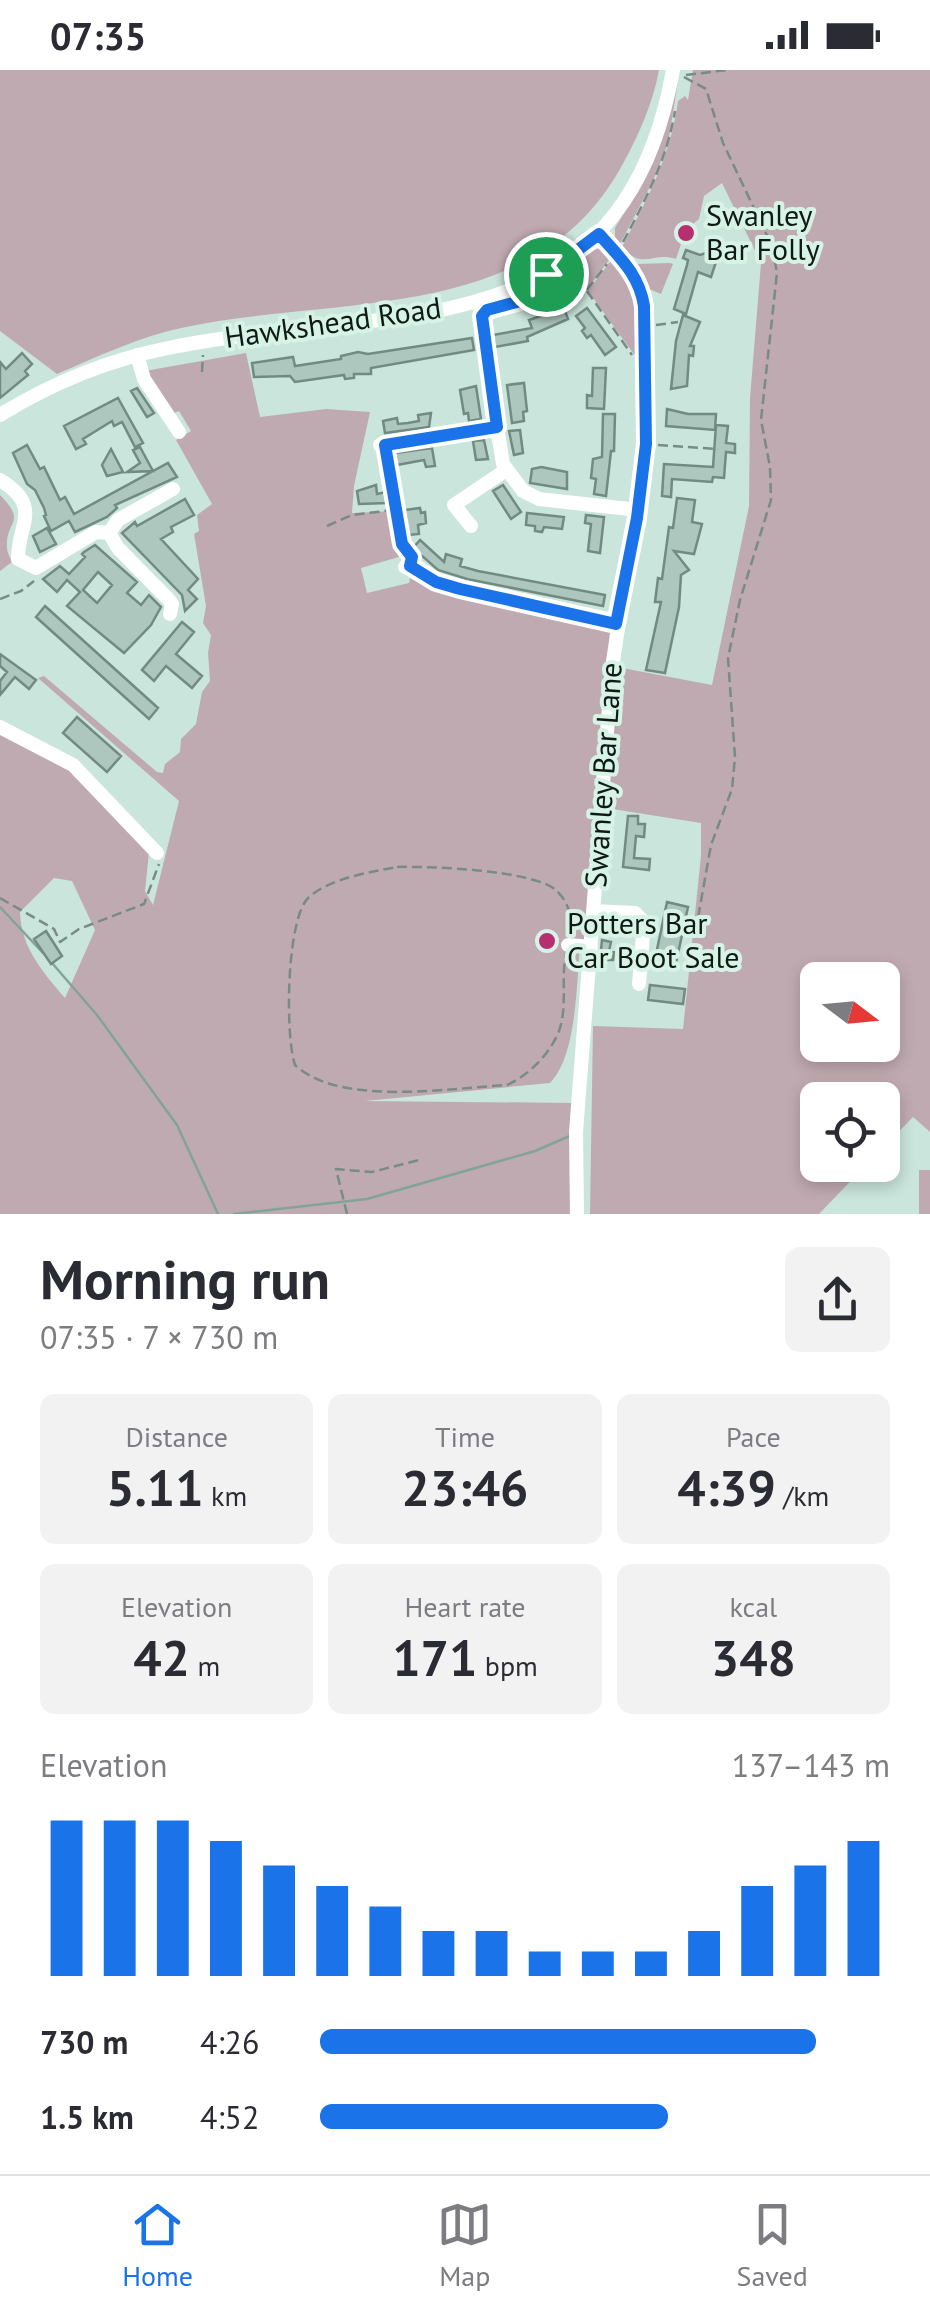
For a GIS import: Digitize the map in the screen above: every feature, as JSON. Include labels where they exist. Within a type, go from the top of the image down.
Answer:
[{"type":"street","name":"Hawkshead Road","points":[[0,416],[77,375],[137,355],[201,342],[434,311],[512,290],[546,274],[599,234],[618,214],[648,161],[676,73]]},
{"type":"street","name":"Swanley Bar Lane","points":[[577,1214],[576,1132],[616,624],[646,444],[641,286],[599,234]]},
{"type":"street","points":[[546,274],[554,292]]},
{"type":"street","points":[[570,288],[487,310],[482,316],[506,470],[522,491],[539,499],[638,510]]},
{"type":"street","points":[[137,355],[144,378],[179,432]]},
{"type":"street","points":[[382,445],[497,427]]},
{"type":"street","points":[[471,526],[454,505],[506,470]]},
{"type":"street","points":[[0,480],[16,492],[26,515],[18,559],[35,575],[96,532],[109,534],[170,600],[170,614]]},
{"type":"street","points":[[109,534],[118,520],[173,489]]},
{"type":"street","points":[[408,566],[436,582],[460,589],[616,624]]},
{"type":"street","points":[[0,727],[73,766],[157,852]]},
{"type":"street","points":[[594,910],[634,913],[644,922],[639,984]]},
{"type":"street","points":[[568,945],[591,947]]},
{"type":"path","points":[[676,73],[726,70]]},
{"type":"path","points":[[676,73],[706,89],[724,143],[772,246],[777,274],[761,420],[770,467],[771,500],[740,600],[728,658],[735,757],[732,789],[711,845],[698,918]]},
{"type":"path","points":[[612,257],[586,291],[636,360],[645,360]]},
{"type":"path","points":[[644,325],[678,322]]},
{"type":"path","points":[[202,372],[203,354]]},
{"type":"path","points":[[646,444],[718,449]]},
{"type":"path","points":[[382,445],[402,544],[412,557],[408,566]]},
{"type":"path","points":[[327,526],[352,515],[394,510]]},
{"type":"path","points":[[0,599],[21,591],[35,575]]},
{"type":"path","points":[[0,898],[54,930],[60,942],[79,929],[144,904],[159,862],[157,852]]},
{"type":"path","points":[[397,867],[443,868],[536,880],[559,892],[566,902],[570,913],[568,945],[558,1032],[547,1052],[524,1077],[507,1084],[388,1093],[310,1076],[295,1065],[290,1040],[295,933],[303,905],[317,892],[357,876],[397,867]]},
{"type":"path","points":[[347,1214],[336,1169],[372,1172],[419,1160]]},
{"type":"shaded area","points":[[0,70],[659,70],[644,121],[620,169],[582,219],[536,255],[484,279],[426,294],[244,317],[169,331],[57,374],[0,331]]},
{"type":"shaded area","points":[[693,70],[930,70],[930,1132],[913,1117],[900,1130],[900,1082],[800,1082],[800,1182],[850,1182],[819,1214],[590,1214],[593,1026],[683,1029],[701,856],[701,823],[606,808],[617,667],[712,685],[749,506],[750,398],[761,263],[722,183],[704,196],[699,219],[688,223],[676,259],[636,258],[622,247],[664,159],[678,101],[685,96],[688,100]]},
{"type":"shaded area","points":[[678,81],[668,144],[619,246],[615,228],[653,163]]},
{"type":"shaded area","points":[[593,249],[603,249],[612,256],[589,287],[577,291],[575,282],[559,285],[557,275]]},
{"type":"shaded area","points":[[613,258],[633,285],[638,303],[640,357],[636,357],[588,291]]},
{"type":"shaded area","points":[[636,264],[673,264],[661,294],[649,289]]},
{"type":"shaded area","points":[[246,353],[260,417],[326,409],[370,412],[352,513],[394,511],[400,545],[409,554],[361,568],[367,593],[409,583],[411,573],[610,630],[589,939],[580,948],[574,1019],[559,1071],[550,1083],[365,1101],[575,1103],[574,1214],[0,1214],[0,733],[69,768],[149,852],[145,891],[153,905],[179,801],[38,678],[44,676],[157,772],[163,773],[165,764],[180,752],[181,739],[196,724],[202,692],[210,681],[211,635],[203,623],[206,606],[194,534],[199,531],[197,515],[212,504],[176,440],[191,431],[179,411],[172,414],[145,371]],"holes":[[[54,878],[72,881],[95,930],[65,998],[29,948],[20,912]]]},
{"type":"shaded area","points":[[0,495],[14,517],[7,538],[12,562],[0,571]]},
{"type":"shaded area","points":[[919,1170],[930,1170],[930,1214],[919,1214]]},
{"type":"building","points":[[686,250],[718,256],[711,277],[698,272],[686,314],[674,309],[687,265],[688,260],[683,258]]},
{"type":"building","points":[[564,308],[568,319],[527,337],[528,341],[495,347],[493,335],[532,328],[529,320]]},
{"type":"building","points":[[587,308],[616,347],[605,355],[591,335],[587,338],[576,316]]},
{"type":"building","points":[[683,315],[700,322],[690,346],[694,346],[693,356],[689,355],[687,386],[671,389],[676,341]]},
{"type":"building","points":[[472,338],[474,350],[371,368],[371,374],[354,374],[354,378],[345,379],[344,375],[295,382],[290,376],[254,377],[252,363],[293,357],[295,366],[341,359],[358,352],[368,354]]},
{"type":"building","points":[[22,353],[32,364],[25,371],[28,375],[0,398],[0,362],[6,369]]},
{"type":"building","points":[[593,368],[606,368],[604,409],[587,408],[587,395],[592,396]]},
{"type":"building","points":[[524,383],[524,421],[512,423],[507,385]]},
{"type":"building","points":[[476,386],[481,419],[469,421],[460,390]]},
{"type":"building","points":[[137,388],[154,413],[147,417],[131,391]]},
{"type":"building","points":[[118,398],[143,443],[135,447],[122,422],[114,426],[112,421],[83,439],[86,444],[76,449],[64,426]]},
{"type":"building","points":[[667,409],[716,414],[715,430],[666,426]]},
{"type":"building","points":[[431,413],[429,427],[385,433],[383,421],[397,418],[398,424],[408,423],[419,421],[418,415]]},
{"type":"building","points":[[603,414],[615,414],[614,451],[606,496],[594,494],[596,479],[591,478],[593,459],[602,457]]},
{"type":"building","points":[[716,425],[728,426],[726,443],[735,444],[735,453],[726,452],[724,478],[713,477],[712,482],[672,479],[671,497],[662,496],[664,464],[713,467]]},
{"type":"building","points":[[520,430],[523,453],[514,455],[509,431]]},
{"type":"building","points":[[484,440],[488,459],[476,460],[473,441]]},
{"type":"building","points":[[27,445],[40,469],[44,467],[60,500],[65,497],[74,514],[168,463],[177,477],[115,505],[117,508],[107,517],[75,532],[69,521],[51,531],[44,508],[35,490],[27,484],[13,453]]},
{"type":"building","points":[[140,447],[153,471],[127,472],[140,463],[133,450]]},
{"type":"building","points":[[432,448],[435,466],[426,467],[424,460],[397,465],[395,453]]},
{"type":"building","points":[[111,449],[123,472],[107,476],[102,465]]},
{"type":"building","points":[[532,469],[567,472],[567,489],[530,483]]},
{"type":"building","points":[[376,485],[377,494],[386,492],[387,503],[359,504],[357,491]]},
{"type":"building","points":[[503,485],[521,512],[511,519],[493,491]]},
{"type":"building","points":[[677,498],[695,500],[692,522],[702,524],[694,554],[674,551],[689,570],[681,575],[679,607],[665,673],[646,670],[661,602],[655,602],[658,578],[662,579]]},
{"type":"building","points":[[185,499],[194,515],[171,527],[173,532],[161,539],[198,579],[188,590],[197,599],[185,611],[182,595],[122,533],[135,522],[137,526]]},
{"type":"building","points":[[420,508],[421,513],[425,512],[426,523],[418,525],[419,534],[409,535],[405,510]]},
{"type":"building","points":[[527,513],[564,517],[562,529],[544,527],[542,532],[535,531],[535,526],[526,525]]},
{"type":"building","points":[[586,515],[604,517],[600,553],[588,551],[591,524],[585,523]]},
{"type":"building","points":[[47,528],[56,544],[40,552],[33,536]]},
{"type":"building","points":[[420,540],[444,562],[446,554],[462,559],[460,566],[478,571],[605,595],[603,606],[438,570],[413,548]]},
{"type":"building","points":[[95,545],[137,582],[127,593],[141,605],[149,595],[161,607],[151,625],[124,653],[67,606],[80,592],[67,580],[57,592],[43,579],[60,566],[69,574],[85,557],[82,554]],"holes":[[[98,572],[112,585],[97,603],[83,590]]]},
{"type":"building","points":[[45,606],[158,708],[149,719],[36,617]]},
{"type":"building","points":[[182,622],[194,632],[176,654],[202,676],[192,688],[166,666],[154,681],[142,670]]},
{"type":"building","points":[[0,654],[36,680],[29,689],[15,677],[0,695],[0,681],[7,672],[0,666]]},
{"type":"building","points":[[77,717],[121,756],[107,772],[63,733]]},
{"type":"building","points":[[628,816],[638,816],[638,824],[645,824],[644,837],[636,836],[634,858],[650,859],[649,870],[623,867]]},
{"type":"building","points":[[667,902],[688,907],[676,963],[655,959]]},
{"type":"building","points":[[46,931],[62,956],[51,964],[34,939]]},
{"type":"building","points":[[602,940],[611,942],[613,960],[600,960]]},
{"type":"building","points":[[650,985],[685,989],[683,1004],[648,1000]]},
{"type":"waterway","points":[[0,907],[43,953]]},
{"type":"waterway","points":[[52,963],[97,1015],[177,1125],[218,1214]]},
{"type":"waterway","points":[[234,1214],[367,1199],[535,1151],[572,1135]]},
{"type":"place","name":"Swanley Bar Folly","points":[[686,233]]},
{"type":"place","name":"Potters Bar Car Boot Sale","points":[[547,941]]},
{"type":"route","points":[[599,234],[641,286],[646,444],[637,518],[616,624],[436,582],[410,566],[412,557],[402,544],[394,510],[385,445],[497,427],[480,321],[487,310],[554,292],[546,274],[599,234]]}]
